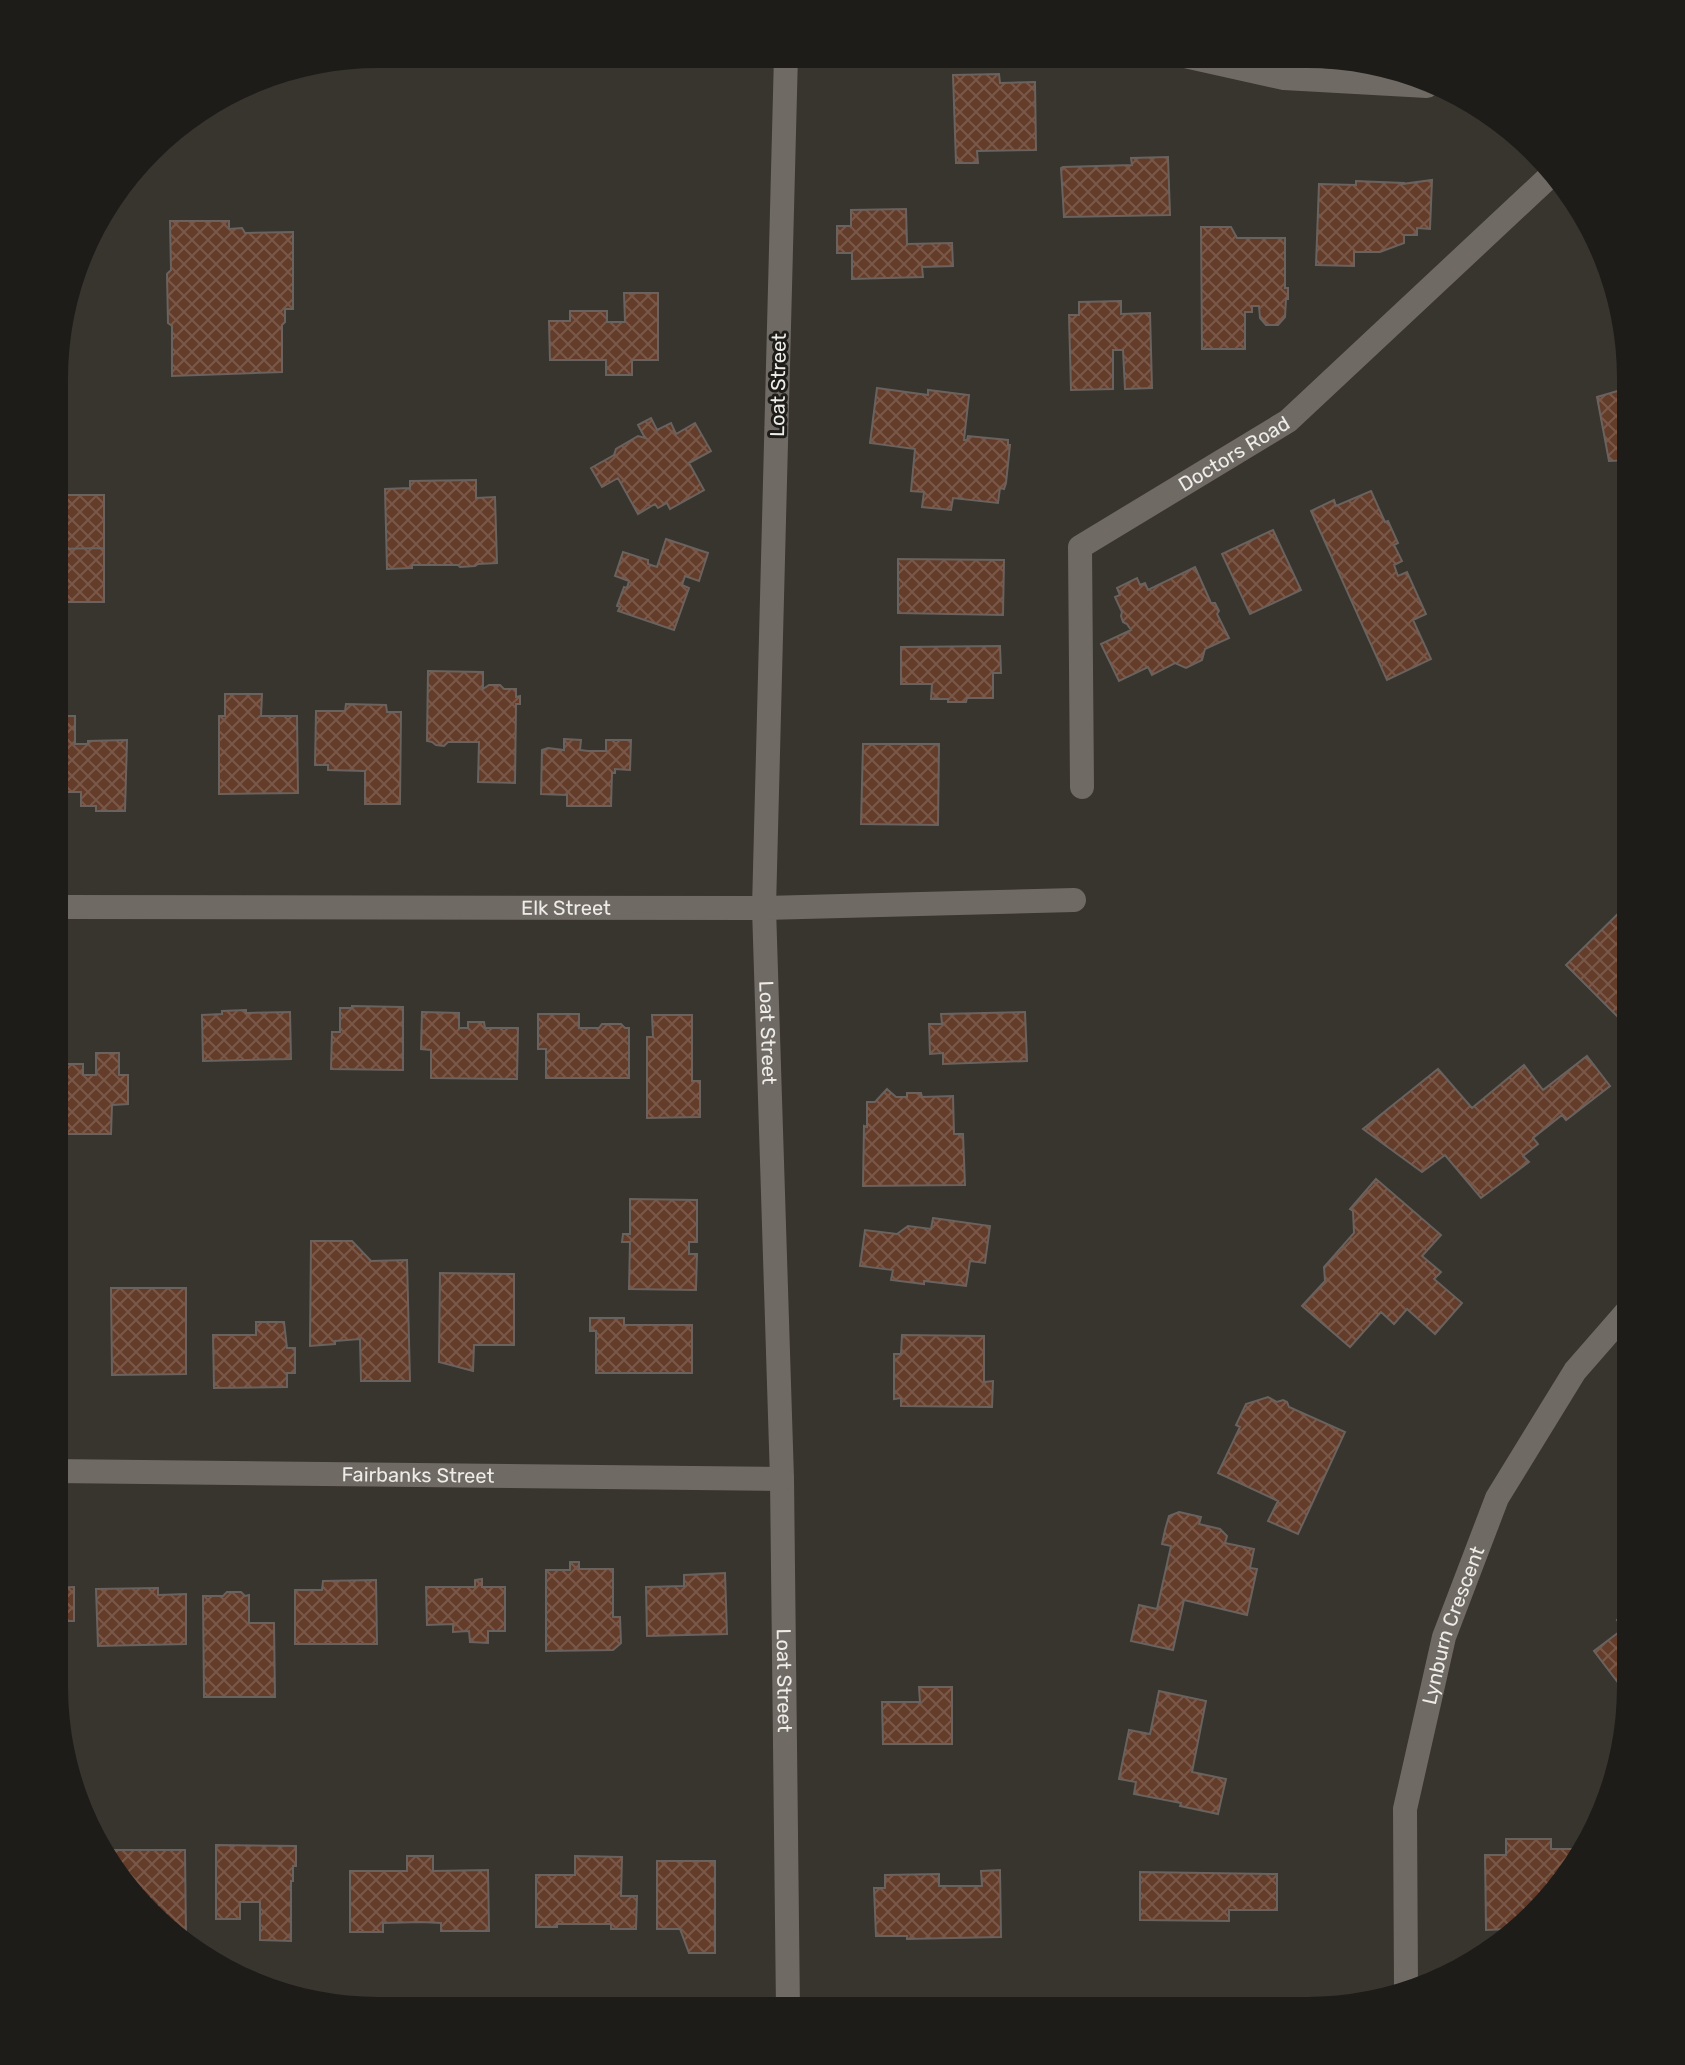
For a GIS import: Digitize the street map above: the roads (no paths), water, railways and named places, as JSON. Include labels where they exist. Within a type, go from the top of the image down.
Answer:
[{"type":"street","name":"Loat Street","points":[[786,68],[764,908],[782,1479],[788,1997]]},
{"type":"street","points":[[1239,68],[1284,78],[1409,85]]},
{"type":"street","name":"Doctors Road","points":[[1082,787],[1080,547],[1288,421],[1545,180]]},
{"type":"street","name":"Elk Street","points":[[68,907],[764,908],[1074,900]]},
{"type":"street","name":"Lynburn Crescent","points":[[1406,1981],[1405,1809],[1444,1637],[1497,1498],[1575,1371],[1617,1323]]},
{"type":"street","name":"Fairbanks Street","points":[[68,1471],[782,1479]]}]
